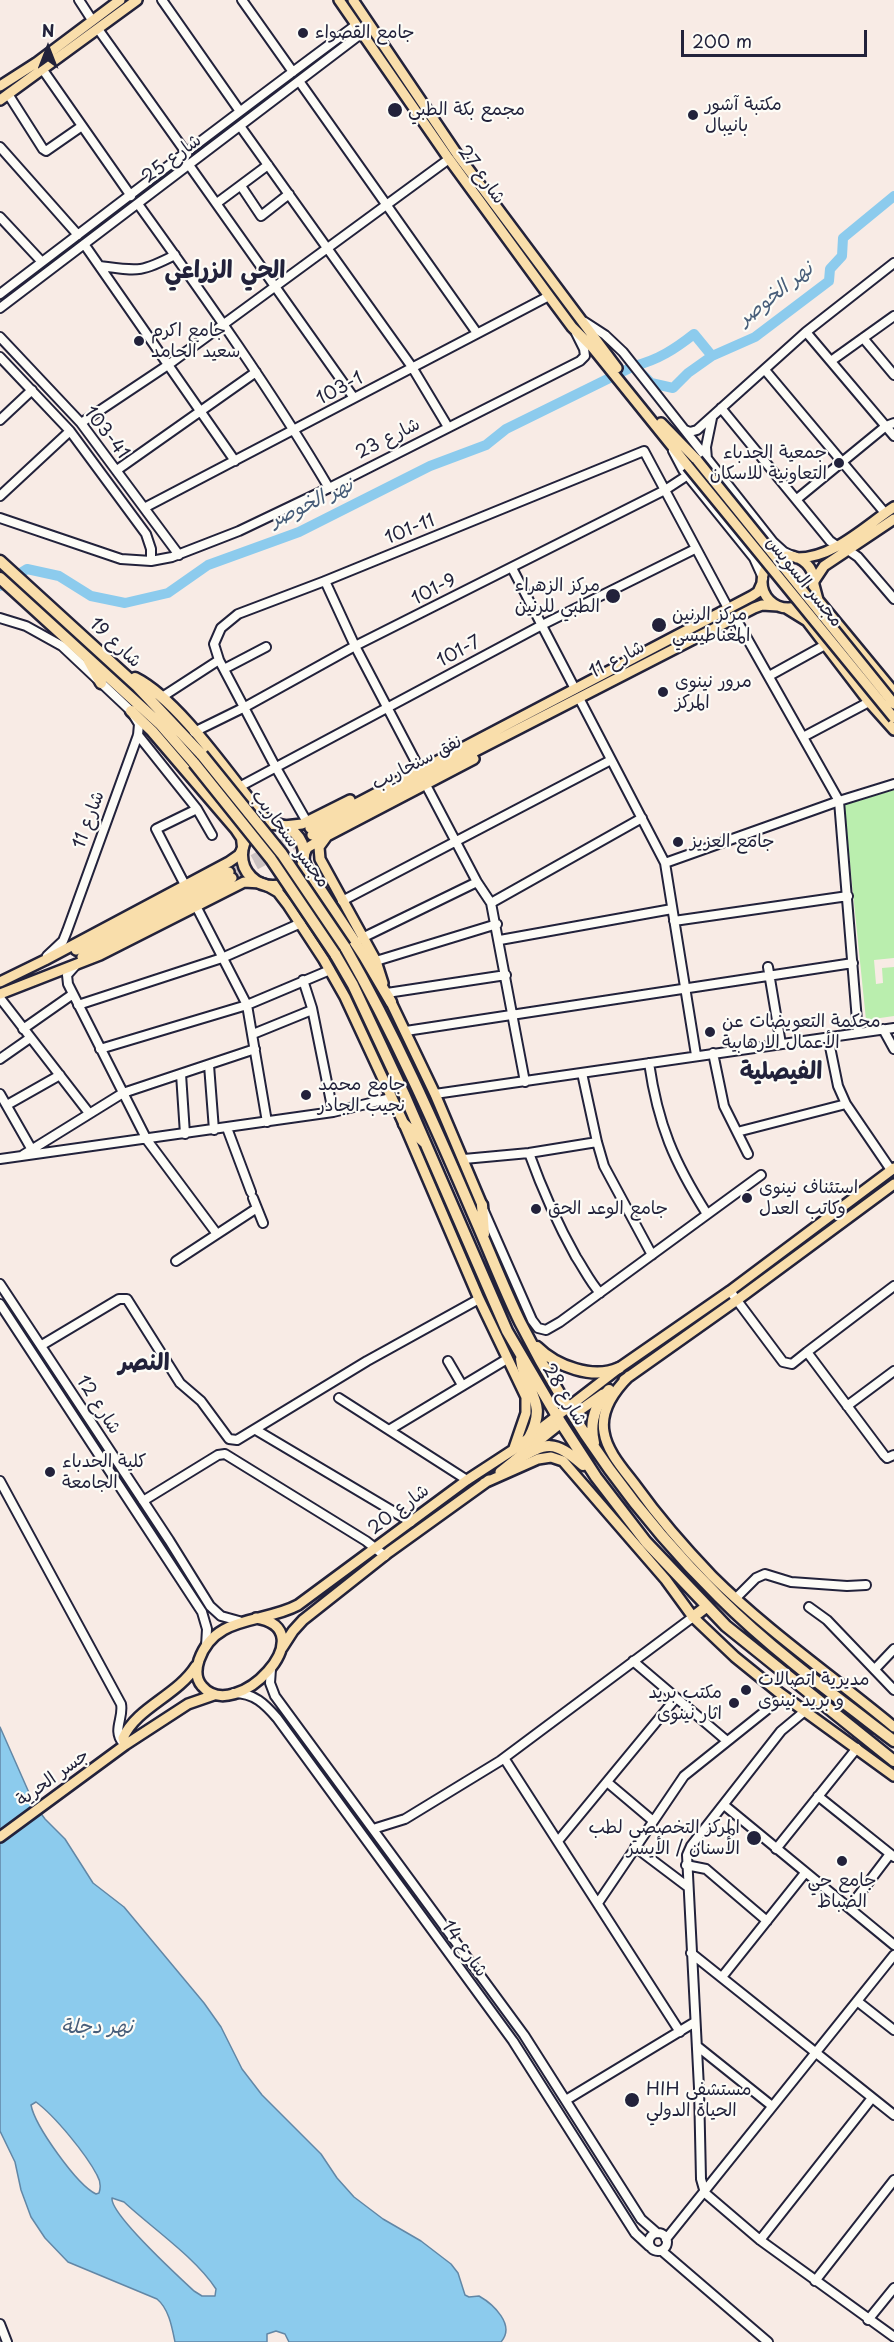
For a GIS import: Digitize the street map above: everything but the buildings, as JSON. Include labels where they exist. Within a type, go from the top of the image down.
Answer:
[{"type":"highway","name":"شارع 19","points":[[0,561],[118,668],[166,715],[202,755]]},
{"type":"highway","name":"شارع 19","points":[[0,578],[160,724],[194,763]]},
{"type":"highway","points":[[83,652],[101,683]]},
{"type":"highway","points":[[118,668],[149,685],[162,697],[194,732],[263,817],[294,832],[299,839],[306,869],[389,997]]},
{"type":"highway","points":[[131,711],[152,730],[239,832],[243,848]]},
{"type":"highway","name":"مجسر سنحاريب","points":[[202,755],[282,854],[345,947]]},
{"type":"highway","name":"مجسر سنحاريب","points":[[194,763],[286,879],[334,954]]},
{"type":"highway","points":[[279,825],[255,829],[248,837],[242,858],[245,868],[252,877],[262,884],[277,885],[292,879],[299,871],[304,857]]},
{"type":"highway","name":"شارع 28","points":[[345,947],[421,1093],[508,1296],[570,1411],[645,1515],[718,1597],[756,1631],[894,1741]]},
{"type":"highway","name":"شارع 28","points":[[334,954],[370,1021],[428,1147],[493,1302],[559,1420],[596,1477],[630,1522],[706,1607],[748,1645],[894,1761]]},
{"type":"highway","points":[[404,1124],[428,1147]]},
{"type":"highway","points":[[482,1204],[485,1240]]},
{"type":"highway","points":[[529,1338],[545,1354],[565,1366],[599,1371],[619,1368]]},
{"type":"highway","points":[[520,1353],[523,1374],[538,1408],[536,1423],[529,1438]]},
{"type":"highway","points":[[596,1448],[592,1432],[594,1414],[598,1404],[609,1390]]},
{"type":"highway","points":[[559,1420],[570,1411]]},
{"type":"highway","points":[[514,1455],[541,1447],[557,1447],[568,1452],[596,1477]]},
{"type":"highway","points":[[718,1597],[727,1590]]},
{"type":"highway","points":[[693,1617],[706,1607]]},
{"type":"highway","points":[[851,1728],[860,1715]]},
{"type":"main road","points":[[0,86],[36,63],[120,0]]},
{"type":"main road","points":[[4,97],[137,0]]},
{"type":"main road","name":"شارع 27","points":[[339,0],[449,159],[572,327],[608,362]]},
{"type":"main road","name":"شارع 27","points":[[353,0],[458,154],[585,322],[608,362]]},
{"type":"main road","points":[[608,362],[691,467]]},
{"type":"main road","name":"مجسر السويس","points":[[691,467],[894,704]]},
{"type":"main road","name":"مجسر السويس","points":[[691,467],[894,718]]},
{"type":"main road","points":[[890,510],[837,546],[817,556],[778,558],[771,563],[762,580],[767,596],[807,621],[869,702],[894,730]]},
{"type":"main road","points":[[782,607],[802,604],[812,592],[820,569],[894,519]]},
{"type":"main road","points":[[796,557],[809,567],[816,596],[821,604],[894,692]]},
{"type":"main road","name":"شارع 11","points":[[534,717],[758,592],[762,580]]},
{"type":"main road","name":"شارع 11","points":[[577,694],[735,616],[762,605],[782,607]]},
{"type":"main road","points":[[534,717],[512,739],[326,836],[316,840],[311,838],[307,832],[308,823],[316,817],[503,724],[534,717]]},
{"type":"main road","name":"نفق سنحاريب","points":[[309,828],[534,717]]},
{"type":"main road","points":[[279,825],[309,828],[316,817]]},
{"type":"main road","points":[[304,857],[307,848],[326,836]]},
{"type":"main road","points":[[326,836],[319,847],[320,859],[376,961],[389,997],[435,1094],[482,1204]]},
{"type":"main road","name":"شارع 11","points":[[0,982],[235,859],[243,848]]},
{"type":"main road","points":[[49,976],[90,952],[231,879],[238,880],[237,873],[230,867],[220,867]]},
{"type":"main road","points":[[0,996],[137,938],[196,906],[231,879]]},
{"type":"main road","points":[[45,960],[88,945],[231,879],[262,884],[278,892],[301,923],[330,970],[404,1124],[479,1299],[528,1402],[514,1455]]},
{"type":"main road","points":[[570,1411],[619,1368],[730,1291],[892,1169]]},
{"type":"main road","points":[[570,1411],[609,1390],[629,1376],[737,1300],[894,1184]]},
{"type":"main road","points":[[629,1376],[608,1403],[603,1431],[614,1455],[657,1514],[727,1590],[894,1727]]},
{"type":"main road","name":"شارع 20","points":[[256,1618],[274,1615],[298,1605],[467,1480],[514,1455],[529,1438],[559,1420]]},
{"type":"main road","name":"شارع 20","points":[[281,1650],[288,1637],[303,1620],[484,1483],[514,1455],[559,1420]]},
{"type":"main road","points":[[484,1483],[538,1460],[551,1457],[563,1461],[666,1580],[693,1617],[735,1657],[784,1696],[894,1776]]},
{"type":"main road","points":[[256,1618],[269,1622],[278,1631],[281,1650],[271,1669],[257,1682],[233,1693],[217,1694],[207,1691],[200,1684],[196,1674],[198,1663],[206,1646],[224,1628],[239,1621],[256,1618]]},
{"type":"main road","name":"جسر الحرية","points":[[125,1745],[123,1738],[133,1722],[178,1687],[198,1663]]},
{"type":"main road","name":"جسر الحرية","points":[[0,1837],[125,1745],[188,1704],[199,1698],[217,1694]]},
{"type":"street","points":[[79,0],[92,20]]},
{"type":"street","points":[[162,0],[239,110]]},
{"type":"street","points":[[242,0],[293,72]]},
{"type":"street","points":[[98,29],[187,154]]},
{"type":"street","name":"شارع 25","points":[[0,294],[187,154],[239,110],[359,29]]},
{"type":"street","name":"شارع 25","points":[[0,308],[299,81],[359,29]]},
{"type":"street","points":[[43,70],[131,196]]},
{"type":"street","points":[[299,81],[477,333]]},
{"type":"street","points":[[4,97],[46,151],[82,126]]},
{"type":"street","points":[[240,126],[412,367],[448,427]]},
{"type":"street","points":[[0,147],[78,235]]},
{"type":"street","points":[[81,423],[224,324],[449,159]]},
{"type":"street","points":[[189,165],[354,398]]},
{"type":"street","points":[[217,203],[268,165]]},
{"type":"street","points":[[241,186],[261,216],[289,194]]},
{"type":"street","points":[[138,204],[224,324],[294,429],[328,489]]},
{"type":"street","points":[[0,217],[42,262]]},
{"type":"street","points":[[84,244],[235,461]]},
{"type":"street","points":[[100,266],[137,271],[149,268],[175,255]]},
{"type":"street","points":[[682,427],[690,432],[695,431],[806,332],[894,264]]},
{"type":"street","name":"103-1","points":[[144,508],[549,296]]},
{"type":"street","points":[[831,361],[894,316]]},
{"type":"street","points":[[585,322],[605,335],[622,352],[773,542],[784,552],[796,557]]},
{"type":"street","name":"شارع 23","points":[[0,518],[114,557],[151,561],[179,555],[239,531],[328,489],[580,361],[585,356],[585,351],[572,327]]},
{"type":"street","points":[[806,332],[890,424],[894,435]]},
{"type":"street","name":"103-41","points":[[0,337],[81,423],[179,555]]},
{"type":"street","points":[[863,338],[894,375]]},
{"type":"street","points":[[0,357],[70,431],[120,498],[148,539],[151,561]]},
{"type":"street","points":[[765,370],[843,461],[890,510]]},
{"type":"street","points":[[117,470],[256,372]]},
{"type":"street","points":[[0,420],[32,390]]},
{"type":"street","points":[[721,408],[837,546]]},
{"type":"street","points":[[708,460],[706,447],[712,416]]},
{"type":"street","points":[[797,499],[890,424]]},
{"type":"street","points":[[0,496],[70,431]]},
{"type":"street","points":[[664,432],[754,558],[762,580]]},
{"type":"street","name":"101-11","points":[[219,660],[214,644],[221,628],[238,614],[644,451],[665,490]]},
{"type":"street","name":"101-9","points":[[194,732],[245,708],[355,646],[665,490],[691,467]]},
{"type":"street","points":[[120,498],[131,490]]},
{"type":"street","points":[[665,490],[729,608]]},
{"type":"street","name":"101-7","points":[[239,787],[274,766],[543,625],[695,549]]},
{"type":"street","points":[[848,550],[856,555],[894,599]]},
{"type":"street","points":[[512,568],[665,863],[696,1055]]},
{"type":"street","points":[[325,581],[355,646],[418,766]]},
{"type":"street","points":[[735,616],[839,801],[858,1033]]},
{"type":"street","points":[[0,618],[26,626],[62,646],[131,711],[139,724],[138,735],[197,809],[212,835]]},
{"type":"street","points":[[769,676],[825,645]]},
{"type":"street","points":[[224,669],[266,647]]},
{"type":"street","points":[[162,697],[219,660],[309,828]]},
{"type":"street","points":[[803,736],[869,702]]},
{"type":"street","name":"شارع 11","points":[[30,967],[51,953],[63,941],[138,735]]},
{"type":"street","points":[[342,901],[611,760]]},
{"type":"street","points":[[665,863],[839,801],[894,784]]},
{"type":"street","points":[[426,785],[477,882],[491,903],[497,924],[525,1082]]},
{"type":"street","points":[[185,885],[156,829],[197,809]]},
{"type":"street","points":[[491,903],[642,818]]},
{"type":"street","points":[[362,938],[477,882]]},
{"type":"street","points":[[674,921],[848,896]]},
{"type":"street","points":[[196,906],[247,1005],[267,1122]]},
{"type":"street","points":[[500,940],[672,909]]},
{"type":"street","points":[[78,1005],[222,958],[301,923]]},
{"type":"street","points":[[376,961],[497,924]]},
{"type":"street","points":[[406,1031],[684,988],[769,971],[853,963]]},
{"type":"street","points":[[76,965],[67,975],[68,984],[147,1140],[217,1234]]},
{"type":"street","points":[[100,1049],[247,1005],[330,970]]},
{"type":"street","points":[[769,971],[781,1044]]},
{"type":"street","points":[[389,997],[506,975]]},
{"type":"street","points":[[49,976],[59,977],[68,984]]},
{"type":"street","points":[[303,980],[312,1010],[333,1112]]},
{"type":"street","points":[[23,1029],[73,994]]},
{"type":"street","points":[[0,996],[88,1113]]},
{"type":"street","points":[[253,1034],[312,1010]]},
{"type":"street","points":[[435,1094],[894,1028]]},
{"type":"street","points":[[883,1029],[894,1049]]},
{"type":"street","points":[[828,1037],[836,1077],[846,1104],[892,1169]]},
{"type":"street","points":[[0,1059],[30,1038]]},
{"type":"street","points":[[18,1157],[123,1093],[255,1049]]},
{"type":"street","points":[[713,1053],[724,1106],[748,1154]]},
{"type":"street","points":[[649,1064],[656,1106],[664,1134],[680,1170],[707,1214]]},
{"type":"street","points":[[209,1065],[214,1130]]},
{"type":"street","points":[[582,1073],[604,1166],[652,1255]]},
{"type":"street","points":[[181,1074],[184,1134]]},
{"type":"street","points":[[7,1105],[60,1075]]},
{"type":"street","points":[[0,1094],[32,1150]]},
{"type":"street","points":[[0,1159],[333,1112],[391,1098]]},
{"type":"street","points":[[737,1132],[846,1104]]},
{"type":"street","points":[[227,1128],[263,1223]]},
{"type":"street","points":[[464,1159],[529,1153],[597,1142]]},
{"type":"street","points":[[529,1153],[543,1193],[560,1228],[592,1284],[600,1293]]},
{"type":"street","points":[[482,1204],[519,1293],[538,1329],[550,1329],[761,1175]]},
{"type":"street","points":[[176,1261],[257,1208]]},
{"type":"street","name":"شارع 12","points":[[0,1284],[213,1610],[225,1618],[239,1621]]},
{"type":"street","points":[[730,1291],[783,1362],[792,1364],[894,1286]]},
{"type":"street","points":[[42,1345],[119,1299],[128,1299],[180,1383],[201,1401],[227,1436],[237,1440],[367,1361],[479,1299]]},
{"type":"street","name":"شارع 12","points":[[0,1304],[202,1612],[207,1629],[206,1646]]},
{"type":"street","points":[[14,1325],[23,1318]]},
{"type":"street","points":[[807,1352],[847,1406],[891,1456]]},
{"type":"street","points":[[390,1430],[507,1359]]},
{"type":"street","points":[[448,1361],[462,1385]]},
{"type":"street","points":[[847,1406],[894,1371]]},
{"type":"street","points":[[339,1398],[467,1480]]},
{"type":"street","points":[[256,1430],[411,1522]]},
{"type":"street","points":[[91,1441],[100,1435]]},
{"type":"street","points":[[143,1501],[218,1455],[228,1455],[376,1548],[385,1556]]},
{"type":"street","points":[[0,1481],[121,1704],[118,1729],[119,1739],[125,1745]]},
{"type":"street","points":[[736,1598],[756,1578],[765,1574],[791,1582],[866,1585]]},
{"type":"street","points":[[809,1607],[826,1620],[894,1690]]},
{"type":"street","points":[[373,1829],[405,1819],[504,1758],[693,1617]]},
{"type":"street","points":[[875,1669],[894,1649]]},
{"type":"street","points":[[633,1661],[727,1741]]},
{"type":"street","name":"شارع 14","points":[[271,1669],[270,1683],[275,1696],[494,1992],[641,2219],[657,2233]]},
{"type":"street","name":"شارع 14","points":[[233,1693],[246,1694],[258,1699],[277,1718],[513,2041],[635,2233],[650,2246]]},
{"type":"street","points":[[598,1903],[652,1820],[684,1776],[784,1696]]},
{"type":"street","points":[[558,1841],[676,1698]]},
{"type":"street","points":[[805,1711],[781,1731],[690,1849],[686,1865],[697,2046],[701,2179],[705,2193],[760,2240],[894,2337]]},
{"type":"street","points":[[776,1849],[857,1748]]},
{"type":"street","points":[[504,1758],[680,2032]]},
{"type":"street","points":[[607,1782],[652,1820]]},
{"type":"street","points":[[818,1796],[892,1856],[849,1908]]},
{"type":"street","points":[[724,1805],[894,1945]]},
{"type":"street","points":[[635,1847],[688,1887]]},
{"type":"street","points":[[686,1865],[706,1869],[767,1921]]},
{"type":"street","points":[[722,1977],[805,1873]]},
{"type":"street","points":[[691,1953],[894,2115]]},
{"type":"street","points":[[662,2251],[666,2247],[666,2239],[894,1956]]},
{"type":"street","points":[[857,2001],[894,2030]]},
{"type":"street","points":[[566,2100],[695,2022]]},
{"type":"street","points":[[697,2046],[772,2106]]},
{"type":"street","points":[[760,2240],[872,2098]]},
{"type":"street","points":[[815,2281],[894,2180]]},
{"type":"street","points":[[666,2239],[657,2233],[649,2239],[650,2246],[655,2251],[662,2251],[768,2342]]},
{"type":"street","points":[[868,2320],[894,2288]]},
{"type":"street","points":[[0,2324],[7,2342]]},
{"type":"green space","points":[[894,790],[894,958],[874,960],[876,984],[883,983],[882,968],[894,967],[894,1016],[866,1020],[844,805]]},
{"type":"water","name":"نهر دجلة","points":[[0,1727],[34,1804],[65,1839],[93,1883],[124,1907],[204,2003],[221,2027],[242,2069],[262,2095],[321,2154],[337,2178],[354,2197],[383,2219],[421,2241],[451,2264],[458,2273],[465,2295],[479,2296],[501,2316],[506,2329],[505,2335],[501,2342],[289,2342],[285,2334],[276,2331],[267,2334],[267,2342],[175,2342],[167,2313],[157,2299],[68,2262],[45,2238],[31,2217],[21,2190],[15,2162],[0,2131]],"holes":[[[36,2102],[61,2126],[86,2157],[99,2179],[99,2193],[96,2194],[78,2179],[48,2140],[31,2105]],[[112,2198],[124,2202],[197,2266],[216,2289],[215,2296],[202,2296],[175,2273],[133,2231],[114,2206]]]},
{"type":"waterway","name":"نهر الخوصر","points":[[0,586],[27,569],[59,576],[91,596],[125,603],[168,593],[208,565],[299,532],[430,466],[486,445],[506,429],[634,366],[651,383],[673,388],[688,373],[712,356],[755,337],[829,281],[830,269],[842,256],[843,238],[894,196]]},
{"type":"waterway","name":"نهر الخوصر","points":[[634,366],[651,361],[694,334],[712,356]]},
{"type":"tunnel","points":[[229,872],[310,828]]},
{"type":"tunnel","points":[[232,878],[312,835]]},
{"type":"place","name":"جامع القصواء","points":[[303,33]]},
{"type":"place","name":"مجمع بكة الطبي","points":[[395,110]]},
{"type":"place","name":"مكتبة آشور بانيبال","points":[[693,115]]},
{"type":"place","name":"جامع اكرم سعيد الحامد","points":[[139,341]]},
{"type":"place","name":"جمعية الحدباء التعاونية للاسكان","points":[[839,463]]},
{"type":"place","name":"مركز الزهراء الطبي للرنين","points":[[613,596]]},
{"type":"place","name":"مركز الرنين المغناطيسي","points":[[659,625]]},
{"type":"place","name":"مرور نينوى المركز","points":[[663,692]]},
{"type":"place","name":"جامع العزيز","points":[[678,842]]},
{"type":"place","name":"محكمة التعويضات عن الأعمال الارهابية","points":[[710,1032]]},
{"type":"place","name":"جامع محمد نجيب الجادر","points":[[306,1095]]},
{"type":"place","name":"استئناف نينوى وكاتب العدل","points":[[747,1198]]},
{"type":"place","name":"جامع الوعد الحق","points":[[536,1209]]},
{"type":"place","name":"كلية الحدباء الجامعة","points":[[50,1472]]},
{"type":"place","name":"مديرية اتصالات و بريد نينوى","points":[[746,1690]]},
{"type":"place","name":"مكتب بريد اثار نينوى","points":[[734,1703]]},
{"type":"place","name":"المركز التخصصي لطب الأسنان / الأيسر","points":[[754,1838]]},
{"type":"place","name":"جامع حي الضباط","points":[[842,1861]]},
{"type":"place","name":"HIH مستشفى الحياة الدولي","points":[[632,2100]]},
{"type":"district","name":"الحي الزراعي","points":[[225,271]]},
{"type":"district","name":"الفيصلية","points":[[781,1072]]},
{"type":"district","name":"النصر","points":[[144,1363]]}]
